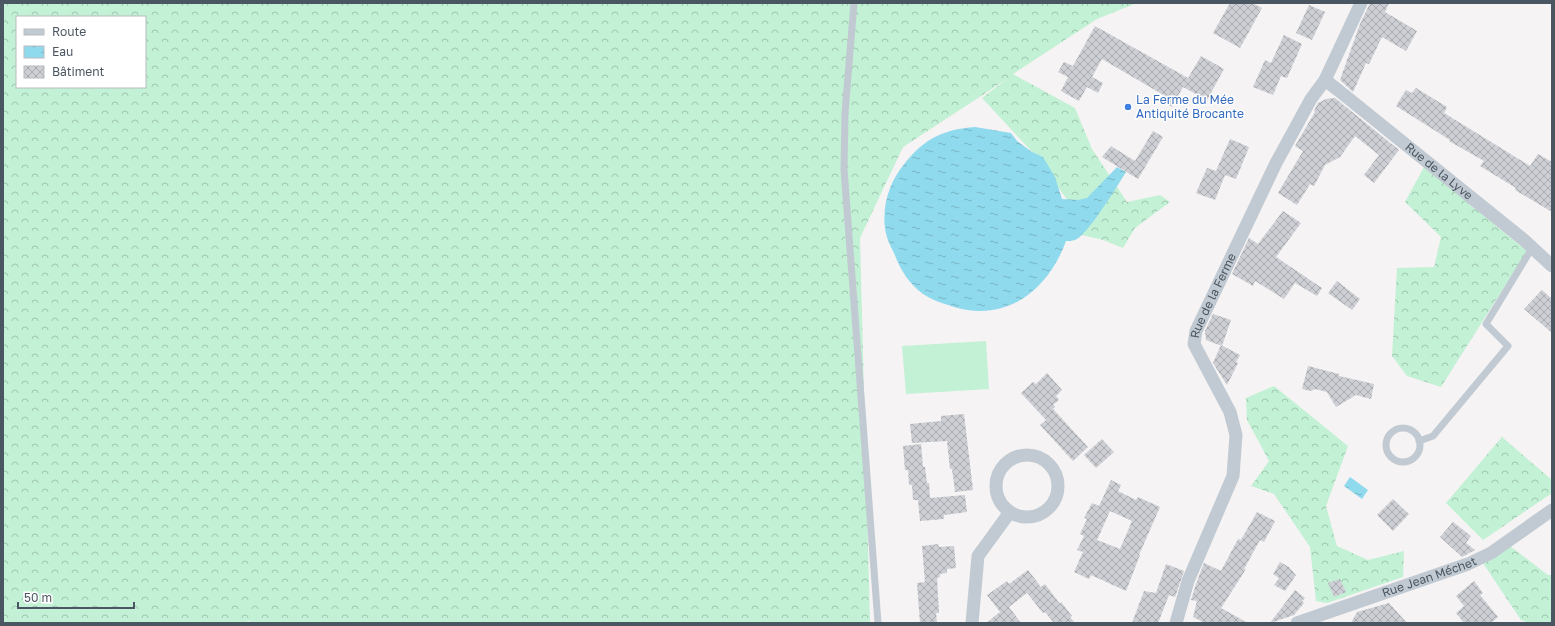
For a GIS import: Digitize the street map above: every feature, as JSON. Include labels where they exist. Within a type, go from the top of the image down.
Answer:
[{"type":"street","name":"Rue de la Ferme","points":[[1176,623],[1188,581],[1233,476],[1236,436],[1230,412],[1194,344],[1196,331],[1276,163],[1311,99],[1324,80],[1361,3]]},
{"type":"street","name":"Rue de la Lyve","points":[[1324,80],[1357,105],[1552,266]]},
{"type":"street","points":[[1028,455],[1044,460],[1051,466],[1058,482],[1055,500],[1046,510],[1035,516],[1018,516],[1010,512],[1001,502],[996,490],[996,481],[1004,465],[1019,456],[1028,455]]},
{"type":"street","name":"Rue Jean Méchet","points":[[1297,623],[1468,564],[1491,553],[1552,510]]},
{"type":"street","points":[[972,623],[978,556],[1010,512]]},
{"type":"lane","points":[[854,3],[845,113],[844,169],[878,623]]},
{"type":"lane","points":[[1419,442],[1433,436],[1508,346],[1486,324],[1532,248]]},
{"type":"lane","points":[[1401,428],[1408,429],[1413,432],[1417,436],[1419,442],[1418,452],[1411,460],[1405,462],[1394,460],[1387,451],[1387,439],[1390,434],[1401,428]]},
{"type":"green space","points":[[3,3],[1137,3],[1097,19],[1013,74],[1075,108],[1092,149],[1127,202],[1160,195],[1170,202],[1135,228],[1123,248],[1103,240],[1082,235],[1066,198],[1035,155],[982,98],[1007,79],[903,147],[860,238],[870,623],[254,623],[248,621],[246,623],[3,623]]},
{"type":"green space","points":[[1424,167],[1527,251],[1441,387],[1407,376],[1392,356],[1397,268],[1434,267],[1441,237],[1405,202]]},
{"type":"green space","points":[[986,341],[989,389],[906,394],[902,346]]},
{"type":"green space","points":[[1274,386],[1348,446],[1326,506],[1337,546],[1368,560],[1404,551],[1403,577],[1327,603],[1316,601],[1310,547],[1274,494],[1251,486],[1269,461],[1247,420],[1246,398]]},
{"type":"green space","points":[[1502,437],[1552,480],[1552,493],[1483,540],[1446,503]]},
{"type":"green space","points":[[1506,543],[1548,575],[1552,575],[1552,623],[1529,623],[1521,620],[1483,563]]},
{"type":"water","points":[[975,127],[1011,133],[1017,141],[1032,152],[1043,157],[1055,177],[1062,199],[1078,200],[1087,198],[1117,167],[1126,172],[1087,230],[1075,240],[1066,241],[1058,259],[1048,275],[1036,288],[1022,299],[1006,307],[989,310],[971,310],[951,306],[933,300],[913,286],[899,265],[888,241],[884,219],[886,202],[891,185],[895,177],[912,155],[927,142],[944,133]]},
{"type":"water","points":[[1350,477],[1368,490],[1362,499],[1344,486]]},
{"type":"building","points":[[1230,3],[1252,3],[1262,8],[1240,48],[1213,33]]},
{"type":"building","points":[[1370,3],[1389,3],[1385,12],[1417,31],[1406,51],[1382,37],[1369,64],[1366,63],[1353,92],[1340,80],[1360,24]]},
{"type":"building","points":[[1309,5],[1325,12],[1312,40],[1296,33]]},
{"type":"building","points":[[1095,26],[1188,78],[1201,56],[1224,69],[1207,100],[1183,87],[1172,107],[1162,101],[1165,96],[1102,59],[1092,77],[1103,83],[1098,93],[1087,87],[1079,101],[1061,91],[1068,77],[1058,72],[1064,62],[1073,66]]},
{"type":"building","points":[[1284,35],[1302,44],[1287,78],[1281,76],[1273,95],[1253,87],[1265,60],[1271,63]]},
{"type":"building","points":[[1416,88],[1447,107],[1444,113],[1530,166],[1538,154],[1552,162],[1552,212],[1515,190],[1516,188],[1480,166],[1484,161],[1449,141],[1450,140],[1396,106],[1406,90],[1412,93]]},
{"type":"building","points":[[1335,98],[1399,150],[1374,183],[1364,175],[1379,155],[1355,136],[1340,157],[1325,165],[1314,186],[1310,184],[1297,205],[1278,193],[1303,151],[1295,146],[1315,112],[1314,111],[1318,103],[1326,99]]},
{"type":"building","points":[[1153,131],[1163,137],[1138,179],[1102,157],[1111,146],[1135,161]]},
{"type":"building","points":[[1230,139],[1249,147],[1236,179],[1225,175],[1215,200],[1196,193],[1207,168],[1216,171]]},
{"type":"building","points":[[1283,211],[1301,223],[1276,257],[1322,288],[1317,296],[1295,283],[1284,299],[1255,281],[1253,286],[1232,274],[1249,238],[1258,244]]},
{"type":"building","points":[[1337,281],[1360,299],[1352,310],[1328,293]]},
{"type":"building","points":[[1542,290],[1552,299],[1552,333],[1524,309]]},
{"type":"building","points":[[1213,314],[1231,320],[1222,346],[1206,340],[1205,331]]},
{"type":"building","points":[[1221,345],[1240,355],[1236,362],[1238,363],[1227,385],[1213,363]]},
{"type":"building","points":[[1308,366],[1339,374],[1339,376],[1374,384],[1371,399],[1356,395],[1336,407],[1327,392],[1315,389],[1311,391],[1302,389]]},
{"type":"building","points":[[1047,373],[1062,390],[1056,396],[1059,400],[1053,405],[1055,407],[1053,409],[1088,447],[1073,461],[1040,425],[1046,420],[1021,393],[1033,382],[1036,384]]},
{"type":"building","points":[[964,414],[973,490],[955,492],[952,469],[950,469],[947,441],[912,443],[910,424],[941,421],[941,416]]},
{"type":"building","points":[[1102,439],[1114,452],[1096,468],[1084,455]]},
{"type":"building","points":[[921,444],[923,467],[925,467],[927,483],[929,483],[930,498],[965,495],[967,512],[944,515],[944,519],[920,521],[918,500],[913,500],[912,485],[909,485],[908,470],[905,470],[903,446]]},
{"type":"building","points":[[1111,480],[1121,485],[1118,491],[1136,500],[1138,497],[1160,507],[1139,555],[1126,591],[1091,575],[1089,579],[1074,572],[1083,552],[1077,550],[1084,536],[1080,534],[1087,519],[1084,518],[1092,503],[1099,506]],"holes":[[[1110,511],[1132,521],[1120,549],[1097,540]]]},
{"type":"building","points":[[1393,499],[1409,514],[1393,531],[1377,515]]},
{"type":"building","points":[[1257,512],[1275,521],[1264,542],[1260,540],[1244,569],[1246,569],[1221,608],[1248,623],[1205,623],[1193,617],[1197,601],[1191,600],[1204,563],[1221,571],[1238,539],[1241,540]]},
{"type":"building","points":[[1453,522],[1471,536],[1466,543],[1475,550],[1462,557],[1440,537]]},
{"type":"building","points":[[938,544],[939,547],[954,546],[956,568],[947,569],[947,573],[940,574],[940,577],[937,578],[939,613],[936,613],[937,623],[920,623],[917,583],[925,582],[922,546]]},
{"type":"building","points":[[1280,562],[1289,567],[1296,575],[1285,591],[1274,585],[1279,578],[1273,574]]},
{"type":"building","points":[[1166,564],[1184,571],[1175,597],[1169,595],[1158,623],[1132,623],[1144,591],[1156,593]]},
{"type":"building","points":[[1028,570],[1041,587],[1045,584],[1060,604],[1061,602],[1072,616],[1070,617],[1075,623],[1054,623],[1045,612],[1043,613],[1027,593],[1009,607],[1021,623],[986,623],[1000,612],[987,595],[1007,581],[1009,584]]},
{"type":"building","points":[[1340,579],[1346,592],[1334,597],[1328,583]]},
{"type":"building","points":[[1474,581],[1483,593],[1480,595],[1498,617],[1491,623],[1464,623],[1456,613],[1464,606],[1456,596]]},
{"type":"building","points":[[1295,590],[1305,598],[1302,601],[1304,603],[1294,615],[1270,623]]},
{"type":"building","points":[[1389,603],[1407,623],[1351,623],[1357,612]]},
{"type":"place","name":"La Ferme du Mée Antiquité Brocante","points":[[1128,107]]}]
